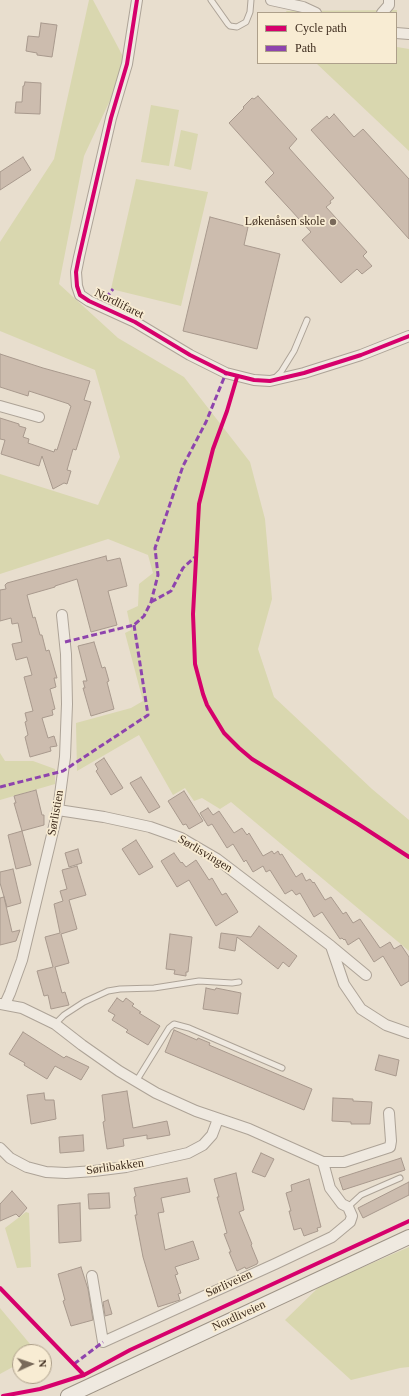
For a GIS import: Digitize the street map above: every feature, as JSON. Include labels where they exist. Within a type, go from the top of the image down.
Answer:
[{"type":"main road","name":"Nordliveien","points":[[75,1395],[409,1237]]},
{"type":"street","name":"Nordlifaret","points":[[137,0],[127,64],[111,118],[76,272],[77,286],[80,295],[89,301],[135,322],[190,355],[226,372],[254,380],[270,381],[304,373],[409,336]]},
{"type":"street","points":[[271,0],[303,7],[314,12]]},
{"type":"street","points":[[383,12],[389,6],[389,0]]},
{"type":"street","points":[[397,33],[409,34]]},
{"type":"street","points":[[0,406],[39,417]]},
{"type":"street","name":"Sørlistien","points":[[2,1004],[10,993],[22,960],[58,810],[65,757],[67,704],[66,654],[62,615]]},
{"type":"street","name":"Sørlisvingen","points":[[58,810],[104,817],[150,827],[181,838],[217,859],[331,946],[366,975]]},
{"type":"street","points":[[331,946],[344,984],[361,1009],[386,1025],[409,1033]]},
{"type":"street","points":[[2,1004],[22,1008],[55,1024],[113,1067],[137,1080],[156,1093],[218,1119],[249,1129],[323,1162],[344,1162],[390,1147],[391,1141],[388,1113]]},
{"type":"street","name":"Sørlibakken","points":[[0,1148],[10,1158],[27,1167],[46,1172],[66,1174],[132,1166],[188,1153],[203,1145],[212,1135],[218,1119]]},
{"type":"street","points":[[323,1162],[330,1188],[342,1204],[348,1207]]},
{"type":"street","name":"Sørliveien","points":[[92,1276],[103,1342],[332,1237],[350,1222],[352,1216],[348,1207]]},
{"type":"lane","points":[[211,0],[228,24],[230,26],[238,27],[246,22],[248,18],[251,0]]},
{"type":"lane","points":[[270,381],[281,372],[287,363],[294,351],[307,320]]},
{"type":"lane","points":[[55,1024],[64,1015],[84,1002],[108,991],[154,988],[199,981],[239,982]]},
{"type":"lane","points":[[137,1080],[169,1028],[174,1024],[189,1028],[282,1068]]},
{"type":"lane","points":[[348,1207],[361,1195],[400,1178]]},
{"type":"shaded area","points":[[89,0],[93,0],[127,64],[84,156],[59,284],[118,338],[184,377],[250,462],[265,519],[272,599],[258,649],[274,697],[372,789],[409,820],[409,951],[231,802],[220,809],[202,798],[194,801],[185,788],[173,795],[139,735],[77,771],[76,723],[131,708],[143,701],[125,633],[131,630],[127,611],[138,606],[139,584],[153,573],[148,555],[108,539],[0,574],[0,474],[98,505],[120,457],[95,370],[0,331],[0,242],[54,159]]},
{"type":"shaded area","points":[[397,10],[397,12],[286,12]]},
{"type":"shaded area","points":[[397,47],[409,49],[409,151],[317,64],[397,64]]},
{"type":"shaded area","points":[[151,105],[179,110],[169,166],[141,162]]},
{"type":"shaded area","points":[[181,130],[198,134],[191,170],[174,166]]},
{"type":"shaded area","points":[[136,179],[208,192],[181,306],[111,289]]},
{"type":"shaded area","points":[[0,753],[5,761],[33,761],[55,769],[55,784],[0,800]]},
{"type":"shaded area","points":[[26,1212],[29,1213],[31,1267],[17,1268],[5,1228]]},
{"type":"shaded area","points":[[409,1247],[409,1367],[351,1380],[285,1320],[320,1286]]},
{"type":"shaded area","points":[[0,1308],[30,1344],[12,1344],[12,1367],[0,1374]]},
{"type":"building","points":[[41,23],[57,25],[52,57],[37,55],[37,53],[26,51],[28,36],[39,37]]},
{"type":"building","points":[[25,82],[41,83],[40,114],[15,113],[16,102],[22,102],[23,86]]},
{"type":"building","points":[[258,96],[297,139],[289,148],[334,198],[326,207],[367,252],[363,256],[372,266],[362,274],[357,269],[341,283],[302,240],[311,232],[265,182],[274,173],[229,123],[252,98],[254,99]]},
{"type":"building","points":[[334,114],[354,137],[363,129],[409,179],[409,239],[311,130],[327,116],[329,119]]},
{"type":"building","points":[[23,157],[31,170],[0,190],[0,172]]},
{"type":"building","points":[[210,217],[248,227],[244,245],[280,254],[257,349],[183,331]]},
{"type":"building","points":[[0,354],[90,381],[84,400],[91,402],[76,450],[73,449],[67,470],[71,471],[67,484],[64,483],[53,489],[42,456],[39,466],[1,454],[5,440],[0,439],[0,418],[19,424],[19,426],[26,428],[23,437],[29,439],[28,443],[54,452],[55,449],[57,450],[71,406],[69,404],[29,391],[28,396],[0,387]]},
{"type":"building","points":[[106,556],[107,561],[120,558],[127,586],[108,591],[117,625],[91,632],[77,579],[27,595],[33,618],[35,617],[46,651],[49,650],[57,678],[54,678],[56,687],[50,689],[55,709],[52,710],[53,715],[42,718],[48,738],[54,736],[57,746],[50,747],[51,751],[30,757],[25,737],[28,735],[25,722],[27,721],[25,713],[33,711],[24,677],[32,675],[27,657],[16,660],[12,644],[22,642],[18,623],[12,624],[11,618],[0,621],[0,590],[6,589],[5,585],[7,583]]},
{"type":"building","points":[[94,642],[102,668],[105,667],[114,709],[91,716],[83,688],[85,688],[83,681],[87,681],[78,646]]},
{"type":"building","points":[[104,758],[123,788],[111,795],[96,771],[98,769],[95,764]]},
{"type":"building","points":[[141,777],[160,807],[149,813],[130,783]]},
{"type":"building","points":[[36,790],[42,815],[44,815],[44,825],[22,831],[14,803],[16,803],[14,796]]},
{"type":"building","points":[[184,791],[203,821],[189,829],[186,824],[183,825],[168,801]]},
{"type":"building","points":[[208,808],[213,815],[219,811],[234,833],[242,828],[247,835],[249,833],[263,856],[272,851],[274,854],[278,851],[280,855],[282,854],[296,877],[302,873],[306,881],[310,879],[313,883],[314,882],[325,900],[331,897],[343,914],[346,912],[353,923],[360,919],[380,948],[390,942],[394,949],[401,945],[409,957],[409,981],[401,986],[383,956],[374,962],[359,938],[348,945],[345,939],[340,939],[322,912],[314,917],[300,893],[296,895],[292,890],[285,894],[270,870],[266,872],[263,866],[253,872],[246,860],[244,862],[233,844],[227,848],[212,824],[208,826],[200,813]]},
{"type":"building","points":[[22,831],[31,865],[16,869],[8,835]]},
{"type":"building","points":[[136,840],[153,867],[139,875],[122,849]]},
{"type":"building","points":[[78,849],[82,863],[69,867],[65,853]]},
{"type":"building","points":[[174,853],[186,867],[196,860],[209,880],[212,878],[222,895],[226,893],[238,912],[216,926],[189,880],[177,887],[161,861]]},
{"type":"building","points":[[77,866],[86,895],[69,900],[77,929],[61,934],[69,963],[55,967],[62,993],[65,992],[69,1005],[51,1009],[48,995],[44,996],[37,971],[53,967],[45,937],[60,933],[54,904],[63,901],[60,891],[67,889],[62,870]]},
{"type":"building","points":[[13,869],[21,903],[7,907],[0,883],[0,872]]},
{"type":"building","points":[[4,897],[12,932],[20,930],[16,941],[0,945],[0,898]]},
{"type":"building","points":[[259,926],[297,956],[289,967],[283,962],[278,969],[237,937],[235,951],[219,948],[221,933],[251,937]]},
{"type":"building","points":[[170,934],[192,937],[188,972],[186,972],[186,976],[174,974],[175,970],[166,969]]},
{"type":"building","points":[[206,988],[215,990],[216,988],[241,993],[238,1014],[203,1009]]},
{"type":"building","points":[[117,998],[123,1002],[126,998],[134,1004],[132,1006],[141,1012],[139,1013],[160,1026],[148,1045],[126,1032],[128,1030],[112,1020],[115,1015],[108,1011]]},
{"type":"building","points":[[174,1030],[197,1040],[198,1038],[210,1043],[209,1045],[312,1089],[304,1110],[165,1052]]},
{"type":"building","points":[[23,1032],[64,1058],[66,1056],[89,1067],[81,1080],[55,1066],[47,1079],[24,1065],[25,1063],[9,1054]]},
{"type":"building","points":[[379,1055],[399,1060],[396,1076],[375,1070]]},
{"type":"building","points":[[127,1091],[133,1128],[167,1121],[170,1135],[147,1139],[147,1135],[123,1139],[124,1146],[107,1149],[103,1122],[105,1121],[102,1095]]},
{"type":"building","points":[[44,1093],[45,1100],[54,1100],[56,1119],[31,1124],[27,1095]]},
{"type":"building","points":[[333,1098],[372,1102],[370,1124],[351,1124],[351,1122],[332,1121]]},
{"type":"building","points":[[83,1135],[84,1151],[60,1153],[59,1137]]},
{"type":"building","points":[[261,1153],[274,1159],[265,1177],[252,1172]]},
{"type":"building","points":[[401,1158],[405,1170],[343,1190],[339,1178]]},
{"type":"building","points":[[236,1173],[244,1210],[239,1212],[258,1262],[257,1264],[246,1269],[245,1267],[237,1271],[229,1252],[231,1252],[224,1234],[227,1233],[217,1197],[219,1197],[214,1179]]},
{"type":"building","points":[[187,1178],[190,1192],[161,1198],[164,1212],[158,1213],[165,1250],[193,1241],[199,1259],[175,1267],[178,1274],[175,1275],[181,1293],[178,1294],[180,1300],[158,1307],[143,1257],[135,1215],[137,1215],[134,1188]]},
{"type":"building","points":[[309,1179],[321,1227],[317,1228],[318,1231],[304,1236],[301,1228],[294,1230],[286,1193],[292,1191],[291,1185]]},
{"type":"building","points":[[409,1182],[409,1195],[363,1218],[358,1208]]},
{"type":"building","points":[[12,1191],[27,1208],[19,1217],[16,1214],[0,1221],[0,1204]]},
{"type":"building","points":[[109,1193],[110,1208],[89,1209],[88,1194]]},
{"type":"building","points":[[80,1203],[81,1241],[59,1243],[58,1205]]},
{"type":"building","points":[[81,1267],[88,1289],[93,1320],[71,1326],[63,1301],[65,1300],[58,1274]]},
{"type":"building","points":[[108,1300],[112,1314],[105,1316],[103,1302]]},
{"type":"marked path","points":[[106,298],[113,289]]},
{"type":"marked path","points":[[65,642],[134,625],[144,616],[151,602],[158,575],[155,548],[183,466],[206,422],[226,373]]},
{"type":"marked path","points":[[151,602],[171,591],[183,568],[195,557]]},
{"type":"marked path","points":[[0,787],[63,771],[148,715],[134,625]]},
{"type":"marked path","points":[[74,1364],[103,1342]]},
{"type":"cycle path","points":[[137,0],[127,64],[111,118],[76,272],[77,286],[80,295],[89,301],[135,322],[190,355],[226,373],[254,380],[270,381],[304,373],[361,355],[409,336]]},
{"type":"cycle path","points":[[237,377],[227,411],[213,449],[199,504],[193,614],[195,664],[203,694],[207,705],[224,733],[252,759],[409,857]]},
{"type":"cycle path","points":[[3,1396],[40,1389],[84,1375],[130,1350],[409,1221]]},
{"type":"cycle path","points":[[0,1288],[84,1375]]},
{"type":"place","name":"Løkenåsen skole","points":[[333,222]]}]
